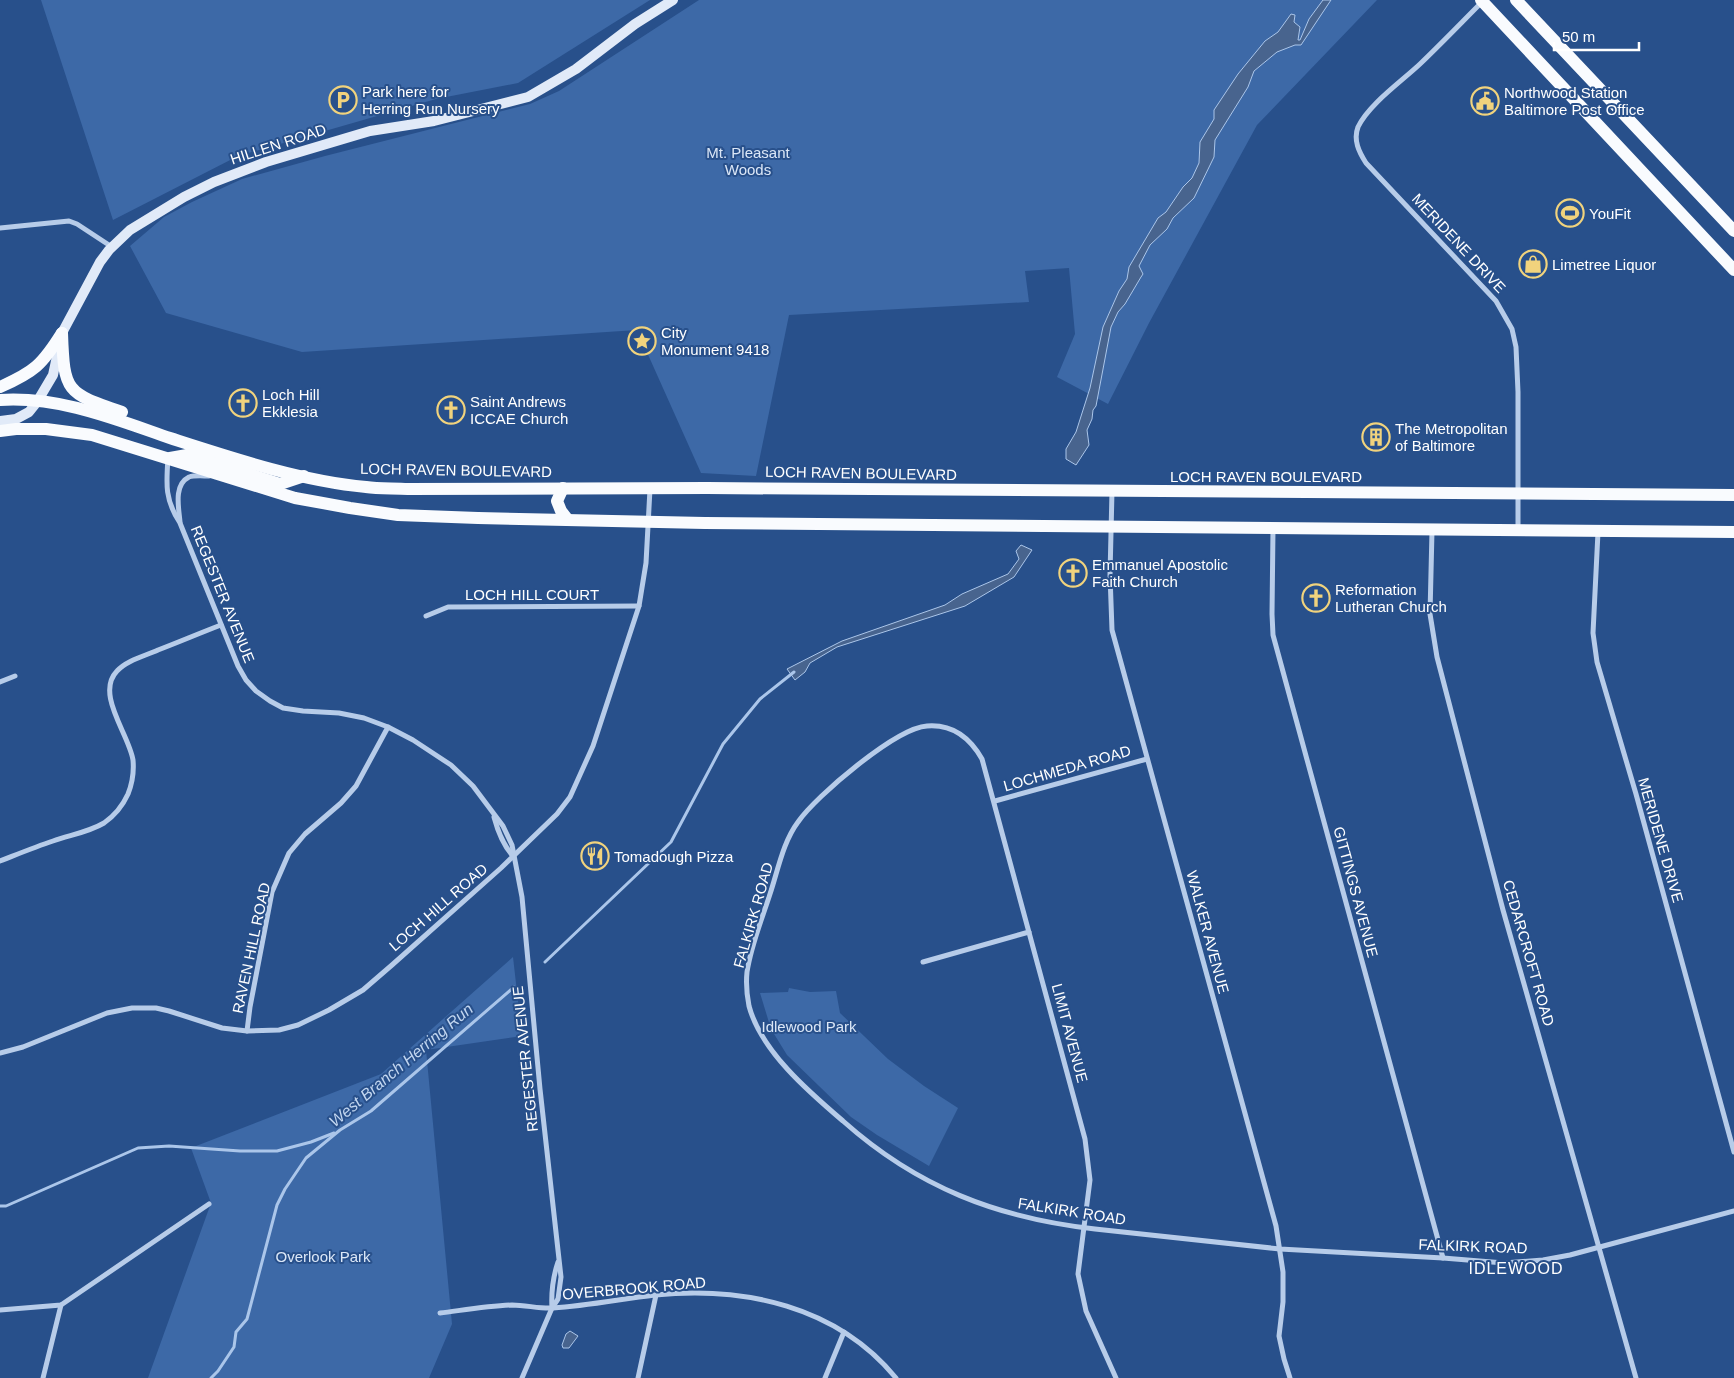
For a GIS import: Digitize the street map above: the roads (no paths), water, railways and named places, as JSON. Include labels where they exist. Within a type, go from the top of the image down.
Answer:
[{"type":"main road","points":[[1516,0],[1734,231]]},
{"type":"main road","points":[[1483,1],[1734,270]]},
{"type":"main road","points":[[0,387],[25,375],[41,363],[62,333]]},
{"type":"main road","points":[[62,333],[64,368],[67,380],[73,389],[86,400],[138,417],[169,437]]},
{"type":"main road","name":"LOCH RAVEN BOULEVARD","points":[[0,400],[38,402],[75,407],[117,418],[169,437],[269,468],[365,487],[408,489],[650,488],[1734,495]]},
{"type":"main road","points":[[0,431],[46,429],[92,435],[296,498],[398,515],[704,523],[1734,532]]},
{"type":"main road","points":[[168,458],[187,455],[280,484],[304,476]]},
{"type":"main road","points":[[563,488],[557,501],[561,511],[568,520]]},
{"type":"street","name":"HILLEN ROAD","points":[[38,402],[53,375],[62,333],[100,262],[112,247],[130,230],[184,197],[214,182],[266,162],[370,131],[434,121],[500,105],[528,96],[576,69],[635,24],[673,0]]},
{"type":"street","name":"MERIDENE DRIVE","points":[[1483,1],[1420,64],[1379,101],[1358,128],[1356,144],[1366,162],[1496,301],[1512,329],[1516,347],[1518,392],[1518,530]]},
{"type":"street","points":[[0,228],[69,221],[77,224],[112,247]]},
{"type":"street","points":[[0,421],[16,419],[29,412],[38,402]]},
{"type":"street","name":"REGESTER AVENUE","points":[[168,458],[169,501],[172,510],[180,523],[238,666],[246,680],[270,702],[284,708],[339,713],[364,718],[413,740],[451,765],[473,786],[503,826],[512,845],[522,897],[540,1089],[561,1277],[558,1299],[552,1308],[522,1378]]},
{"type":"street","name":"REGESTER AVENUE","points":[[180,523],[178,500],[184,482],[195,476],[225,477]]},
{"type":"street","name":"LOCH HILL ROAD","points":[[0,1053],[23,1047],[107,1013],[132,1008],[156,1008],[211,1025],[247,1031],[279,1030],[298,1024],[350,999],[392,965],[513,857],[564,807],[578,782],[593,746],[640,606],[643,589],[650,488]]},
{"type":"street","name":"WALKER AVENUE","points":[[1112,491],[1110,526],[1112,630],[1276,1226],[1283,1272],[1279,1336],[1290,1378]]},
{"type":"street","name":"GITTINGS AVENUE","points":[[1273,528],[1273,635],[1443,1258]]},
{"type":"street","name":"CEDARCROFT ROAD","points":[[1432,530],[1430,614],[1437,657],[1501,901],[1636,1378]]},
{"type":"street","name":"MERIDENE DRIVE","points":[[1598,531],[1593,625],[1597,662],[1633,785],[1734,1152]]},
{"type":"street","name":"LOCH HILL COURT","points":[[426,616],[448,606],[640,606]]},
{"type":"street","points":[[0,861],[94,827],[111,817],[123,803],[133,775],[130,747],[111,703],[110,687],[113,676],[118,670],[137,659],[221,624]]},
{"type":"street","points":[[0,682],[15,676]]},
{"type":"street","name":"FALKIRK ROAD","points":[[929,725],[911,730],[866,759],[838,781],[799,820],[787,842],[751,953],[747,974],[749,1004],[757,1027],[776,1057],[858,1135],[931,1183],[971,1201],[1007,1213],[1032,1220],[1084,1228],[1280,1249],[1504,1263],[1522,1263],[1570,1255],[1734,1211]]},
{"type":"street","name":"LIMIT AVENUE","points":[[929,725],[956,731],[966,737],[976,747],[982,759],[995,801],[1084,1139],[1090,1180],[1078,1274],[1080,1289],[1086,1311],[1116,1378]]},
{"type":"street","name":"RAVEN HILL ROAD","points":[[247,1031],[272,892],[289,853],[305,834],[345,799],[356,786],[388,728]]},
{"type":"street","name":"LOCHMEDA ROAD","points":[[995,801],[1147,758]]},
{"type":"street","points":[[923,962],[1029,932]]},
{"type":"street","points":[[0,1310],[61,1304],[209,1204]]},
{"type":"street","name":"OVERBROOK ROAD","points":[[440,1313],[513,1305],[552,1308],[656,1295],[689,1293],[747,1296],[799,1310],[844,1332],[880,1360],[896,1378]]},
{"type":"street","points":[[638,1378],[656,1295]]},
{"type":"street","points":[[43,1378],[61,1304]]},
{"type":"street","points":[[825,1378],[844,1332]]},
{"type":"waterway","name":"West Branch Herring Run","points":[[545,962],[671,842],[723,744],[760,699],[794,672]]},
{"type":"waterway","name":"West Branch Herring Run","points":[[211,1378],[234,1347],[236,1332],[247,1319],[277,1205],[285,1189],[306,1158],[340,1130],[371,1111],[514,987]]},
{"type":"waterway","points":[[0,1206],[6,1206],[138,1148],[169,1146],[240,1151],[277,1151],[311,1142],[334,1133]]},
{"type":"place","name":"Park here for Herring Run Nursery","points":[[343,100]]},
{"type":"place","name":"Northwood Station Baltimore Post Office","points":[[1485,101]]},
{"type":"place","name":"YouFit","points":[[1570,213]]},
{"type":"place","name":"Limetree Liquor","points":[[1533,264]]},
{"type":"place","name":"City Monument 9418","points":[[642,341]]},
{"type":"place","name":"Loch Hill Ekklesia","points":[[243,403]]},
{"type":"place","name":"Saint Andrews ICCAE Church","points":[[451,410]]},
{"type":"place","name":"The Metropolitan of Baltimore","points":[[1376,437]]},
{"type":"place","name":"Emmanuel Apostolic Faith Church","points":[[1073,573]]},
{"type":"place","name":"Reformation Lutheran Church","points":[[1316,598]]},
{"type":"place","name":"Tomadough Pizza","points":[[595,856]]},
{"type":"district","name":"IDLEWOOD","points":[[1516,1268]]},
{"type":"park label","name":"Mt. Pleasant Woods","points":[[748,160]]},
{"type":"park label","name":"Idlewood Park","points":[[809,1026]]},
{"type":"park label","name":"Overlook Park","points":[[323,1256]]}]
